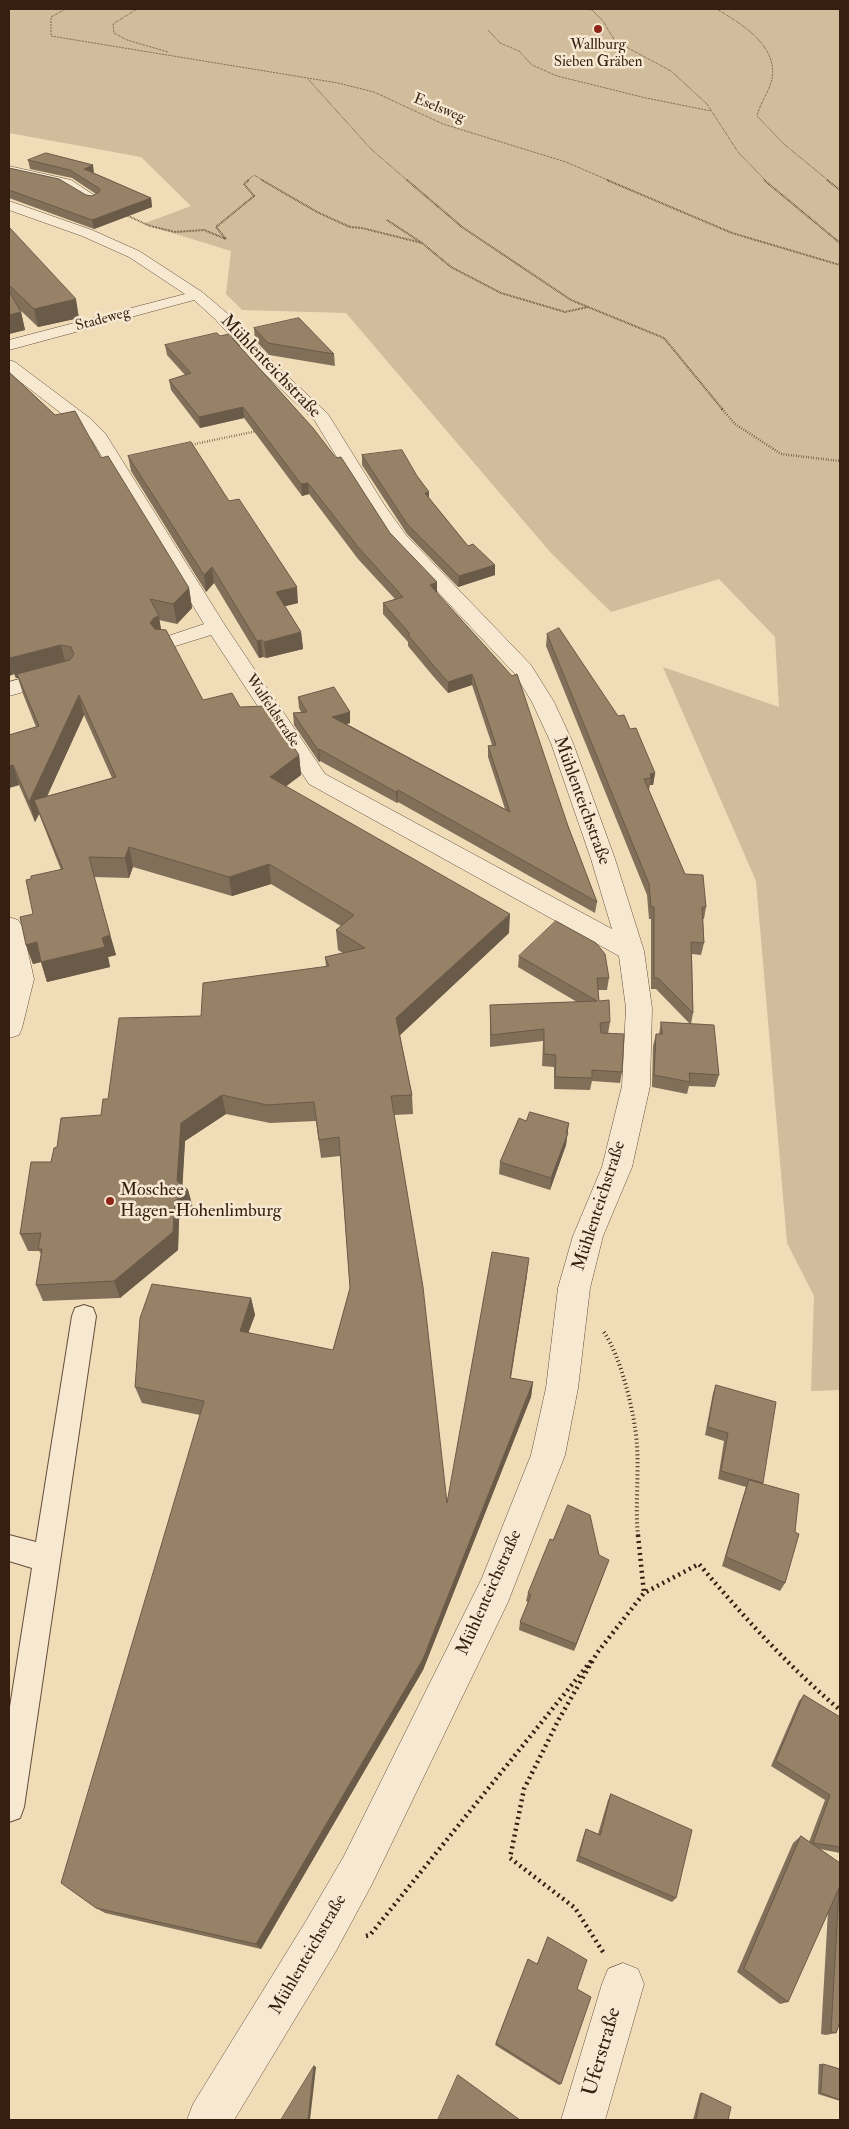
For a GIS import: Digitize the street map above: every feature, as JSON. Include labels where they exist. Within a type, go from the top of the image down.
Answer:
[{"type":"street","points":[[9,170],[66,183],[93,200]]},
{"type":"street","name":"Mühlenteichstraße","points":[[9,205],[112,243],[142,259],[197,295],[221,316],[272,371],[322,418],[376,507],[399,539],[523,670],[543,702],[562,743],[603,859],[631,951],[639,1008],[636,1086],[617,1167],[588,1236],[574,1288],[562,1388],[548,1455],[495,1589],[362,1861],[321,1936],[209,2120]]},
{"type":"street","name":"Stadeweg","points":[[9,345],[197,295]]},
{"type":"street","name":"Wulfeldstraße","points":[[9,365],[85,423],[99,437],[216,627],[316,779],[631,951]]},
{"type":"street","points":[[166,643],[216,627]]},
{"type":"street","points":[[9,689],[66,673]]},
{"type":"street","points":[[9,926],[21,979],[9,1028]]},
{"type":"street","name":"Uferstraße","points":[[583,2120],[623,1984]]},
{"type":"lane","points":[[9,1807],[84,1316]]},
{"type":"lane","points":[[9,1548],[46,1558]]},
{"type":"path","name":"Eselsweg","points":[[66,9],[51,17],[51,36],[338,83],[374,92],[443,124],[566,162],[732,233],[840,265]]},
{"type":"path","points":[[137,9],[113,24],[114,33],[126,40],[180,56]]},
{"type":"path","points":[[582,9],[592,9],[603,21],[615,41],[671,71],[707,104],[738,152],[761,177],[840,243]]},
{"type":"path","points":[[717,9],[765,47],[772,63],[772,78],[759,105],[756,116],[785,145],[840,190]]},
{"type":"path","points":[[722,9],[723,13]]},
{"type":"path","points":[[488,30],[500,43],[519,51],[532,65],[557,76],[646,98],[712,111]]},
{"type":"path","points":[[308,79],[371,149],[462,226],[571,300],[664,338],[735,424],[781,454],[840,461]]},
{"type":"path","points":[[93,200],[150,226],[175,232],[204,230],[226,239],[216,228],[254,196],[244,184],[254,175],[317,212],[350,228],[362,228],[422,244]]},
{"type":"path","points":[[387,220],[422,244],[450,267],[501,293],[565,312],[589,307]]},
{"type":"path","points":[[186,446],[263,430]]},
{"type":"path","points":[[574,1288],[612,1344],[628,1396],[637,1444],[636,1519],[644,1593]]},
{"type":"path","points":[[321,1936],[370,1936],[644,1593],[699,1564],[746,1620],[820,1694],[840,1710]]},
{"type":"path","points":[[597,1653],[559,1719],[524,1789],[510,1858],[575,1908],[623,1984]]},
{"type":"shaded area","points":[[9,9],[840,9],[840,1390],[811,1391],[814,1296],[787,1243],[756,881],[663,667],[779,707],[775,637],[719,579],[611,612],[551,553],[346,313],[242,310],[226,294],[231,251],[143,224],[191,206],[141,157],[9,133]]},
{"type":"building","points":[[46,153],[93,165],[84,169],[151,198],[92,220],[9,190],[9,168],[59,179],[86,195],[92,196],[99,192],[100,189],[70,170],[28,160]]},
{"type":"building","points":[[9,227],[76,299],[34,309],[9,285]]},
{"type":"building","points":[[9,291],[21,312],[9,315]]},
{"type":"building","points":[[299,318],[334,354],[268,343],[254,328]]},
{"type":"building","points":[[217,333],[220,336],[234,333],[240,339],[232,338],[313,428],[336,458],[341,457],[390,533],[437,582],[430,585],[512,676],[517,674],[568,826],[597,902],[398,790],[396,792],[318,750],[293,713],[307,712],[298,697],[334,687],[350,712],[332,717],[510,812],[488,746],[496,745],[472,674],[448,682],[433,665],[408,635],[410,634],[383,603],[403,597],[358,547],[308,483],[301,484],[243,407],[199,417],[169,380],[191,373],[165,345]]},
{"type":"building","points":[[9,372],[55,415],[75,411],[101,458],[108,456],[189,588],[173,604],[150,599],[159,616],[150,623],[155,629],[166,630],[203,700],[232,693],[240,707],[266,706],[299,755],[270,777],[510,914],[396,1018],[412,1095],[391,1096],[423,1287],[447,1503],[492,1252],[529,1258],[510,1378],[533,1382],[423,1659],[256,1944],[96,1908],[61,1883],[204,1401],[135,1387],[140,1318],[152,1284],[251,1298],[240,1331],[333,1350],[350,1288],[339,1137],[319,1140],[314,1102],[267,1105],[222,1095],[181,1123],[177,1181],[188,1190],[175,1201],[173,1232],[114,1281],[36,1285],[42,1249],[38,1249],[41,1233],[20,1234],[31,1162],[51,1162],[54,1148],[57,1147],[61,1118],[101,1115],[103,1099],[108,1099],[119,1018],[201,1016],[203,983],[329,966],[325,957],[365,948],[336,930],[354,915],[269,864],[229,877],[129,847],[125,858],[89,857],[110,935],[102,938],[105,947],[41,962],[37,942],[26,945],[20,917],[33,914],[26,880],[31,879],[31,876],[63,869],[34,800],[116,777],[79,695],[29,802],[13,765],[9,766],[9,735],[39,726],[17,674],[70,660],[74,654],[71,647],[61,645],[10,658],[9,654]]},
{"type":"building","points":[[191,442],[229,501],[239,499],[297,587],[276,592],[301,632],[264,642],[261,640],[257,641],[212,567],[204,575],[128,456]]},
{"type":"building","points":[[402,450],[429,492],[425,493],[429,498],[468,546],[473,544],[495,565],[459,576],[407,524],[362,455]]},
{"type":"building","points":[[559,628],[618,716],[624,715],[630,729],[636,728],[655,773],[650,774],[651,778],[644,779],[685,874],[703,875],[706,907],[702,907],[704,943],[691,942],[693,1013],[658,978],[654,978],[654,907],[651,907],[649,884],[547,634]]},
{"type":"building","points":[[556,921],[596,943],[605,954],[609,978],[597,978],[599,1001],[609,1000],[610,1022],[600,1023],[601,1033],[624,1034],[622,1072],[592,1070],[592,1078],[555,1077],[556,1055],[544,1054],[544,1029],[491,1035],[490,1005],[597,1001],[519,956]]},
{"type":"building","points":[[661,1022],[714,1025],[719,1075],[689,1073],[690,1082],[654,1075],[656,1034],[662,1034]]},
{"type":"building","points":[[530,1112],[569,1123],[566,1133],[568,1133],[551,1178],[500,1162],[519,1118],[526,1121]]},
{"type":"building","points":[[716,1385],[776,1402],[763,1483],[721,1471],[728,1433],[708,1427]]},
{"type":"building","points":[[749,1480],[799,1494],[795,1532],[799,1534],[785,1583],[726,1557]]},
{"type":"building","points":[[568,1505],[590,1515],[599,1555],[609,1560],[576,1644],[520,1622],[531,1595],[528,1593],[550,1539],[553,1540]]},
{"type":"building","points":[[804,1695],[840,1717],[840,1847],[813,1843],[830,1795],[776,1761]]},
{"type":"building","points":[[611,1794],[692,1830],[676,1898],[579,1856],[586,1829],[600,1835]]},
{"type":"building","points":[[801,1836],[840,1863],[840,2022],[836,2033],[831,2032],[839,1888],[788,2002],[744,1969]]},
{"type":"building","points":[[548,1937],[587,1960],[577,1989],[591,1997],[561,2084],[496,2043],[528,1959],[537,1964]]},
{"type":"building","points":[[823,2064],[840,2069],[840,2100],[821,2093]]},
{"type":"building","points":[[314,2066],[308,2120],[281,2120]]},
{"type":"building","points":[[458,2075],[520,2120],[438,2120]]},
{"type":"building","points":[[702,2093],[731,2107],[728,2120],[696,2120]]},
{"type":"place","name":"Wallburg Sieben Gräben","points":[[598,29]]},
{"type":"place","name":"Moschee Hagen-Hohenlimburg","points":[[110,1201]]}]
